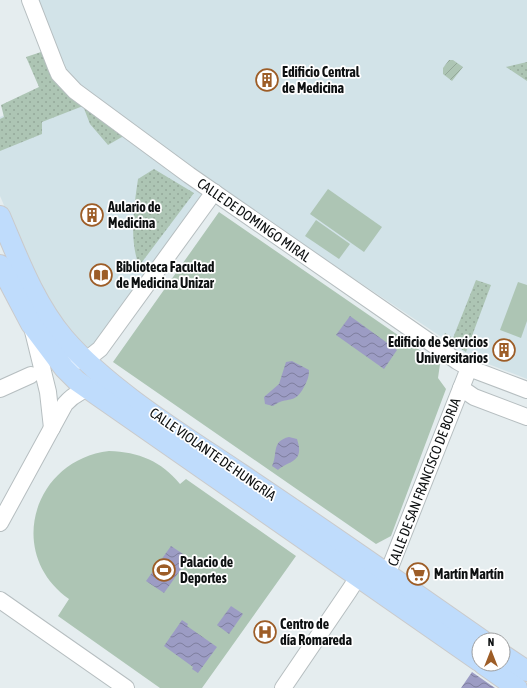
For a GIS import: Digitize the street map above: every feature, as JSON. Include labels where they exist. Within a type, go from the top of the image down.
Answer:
[{"type":"main road","name":"CALLE VIOLANTE DE HUNGRÍA","points":[[0,216],[36,297],[54,324],[86,360],[121,391],[471,632]]},
{"type":"main road","name":"CALLE VIOLANTE DE HUNGRÍA","points":[[0,265],[31,324],[68,373],[87,389],[471,655]]},
{"type":"main road","points":[[511,660],[527,671]]},
{"type":"main road","points":[[494,672],[517,688]]},
{"type":"street","name":"CALLE DE DOMINGO MIRAL","points":[[30,0],[56,67],[64,80],[75,91],[214,192],[469,368],[527,390]]},
{"type":"street","points":[[59,360],[86,360],[95,355],[214,192]]},
{"type":"street","name":"CALLE VIOLANTE DE HUNGRÍA","points":[[31,324],[48,392],[52,428]]},
{"type":"street","name":"CALLE DE SAN FRANCISCO DE BORJA","points":[[390,598],[387,575],[469,368]]},
{"type":"street","points":[[0,389],[31,375]]},
{"type":"street","points":[[0,523],[69,400],[87,389],[98,387],[121,391]]},
{"type":"street","points":[[460,388],[474,397],[527,417]]},
{"type":"street","points":[[283,688],[358,577],[360,557]]},
{"type":"street","points":[[0,600],[126,688]]},
{"type":"shaded area","points":[[30,0],[527,0],[527,379],[473,358],[290,236],[216,183],[91,353],[51,314],[0,196],[0,117],[57,94]]},
{"type":"green space","points":[[44,51],[127,134],[108,145],[90,124],[83,106],[42,122],[42,134],[0,151],[0,119],[4,117],[1,105],[39,87],[26,57]]},
{"type":"green space","points":[[449,60],[453,60],[463,67],[452,81],[443,74],[443,68]]},
{"type":"green space","points":[[527,62],[527,81],[506,67]]},
{"type":"green space","points":[[154,169],[194,193],[139,266],[133,234],[138,179]]},
{"type":"green space","points":[[328,189],[382,227],[364,252],[310,214]]},
{"type":"green space","points":[[219,212],[440,364],[438,378],[446,389],[391,536],[376,544],[113,362]]},
{"type":"green space","points":[[316,220],[350,244],[339,259],[305,236]]},
{"type":"green space","points":[[476,280],[491,285],[466,352],[443,337],[445,333],[453,338]]},
{"type":"green space","points":[[518,282],[527,285],[527,321],[521,338],[500,330]]},
{"type":"green space","name":"Palacio de Deportes","points":[[109,451],[130,453],[149,459],[165,469],[180,484],[186,479],[296,556],[202,688],[160,688],[58,616],[69,599],[49,580],[38,558],[33,535],[36,512],[46,490],[62,472],[83,458]]},
{"type":"water","points":[[350,316],[397,350],[384,369],[336,335]]},
{"type":"water","points":[[292,361],[309,370],[308,379],[304,387],[294,398],[273,406],[265,404],[264,397],[279,384],[286,362]]},
{"type":"water","points":[[289,437],[297,439],[299,453],[295,460],[278,470],[272,466],[277,445],[283,439]]},
{"type":"water","points":[[171,546],[189,558],[164,593],[146,581]]},
{"type":"water","points":[[231,606],[243,614],[229,634],[217,625]]},
{"type":"water","points":[[182,620],[188,624],[187,626],[217,647],[198,673],[192,669],[193,667],[164,646]]},
{"type":"water","points":[[472,672],[495,688],[461,688]]},
{"type":"place","name":"Edificio Central de Medicina","points":[[267,80]]},
{"type":"place","name":"Aulario de Medicina","points":[[92,215]]},
{"type":"place","name":"Biblioteca Facultad de Medicina Unizar","points":[[101,275]]},
{"type":"place","name":"Edificio de Servicios Universitarios","points":[[504,350]]},
{"type":"place","name":"Palacio de Deportes","points":[[164,570]]},
{"type":"place","name":"Martín Martín","points":[[418,574]]},
{"type":"place","name":"Centro de día Romareda","points":[[265,632]]}]
